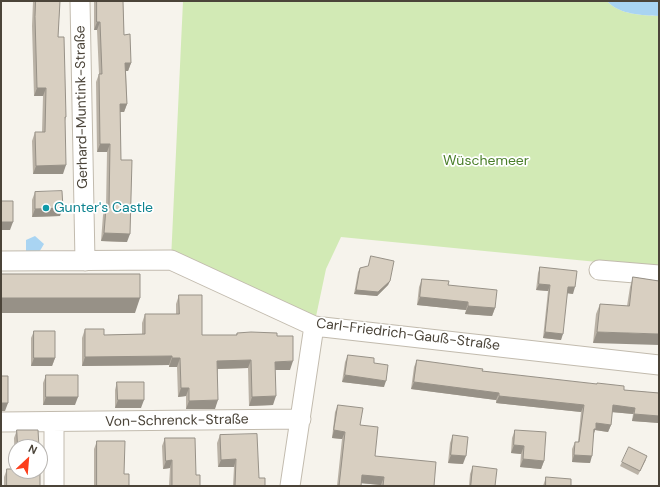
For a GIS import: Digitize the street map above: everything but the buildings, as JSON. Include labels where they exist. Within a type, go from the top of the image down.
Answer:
[{"type":"street","name":"Gerhard-Muntink-Straße","points":[[80,1],[85,261]]},
{"type":"street","name":"Carl-Friedrich-Gauß-Straße","points":[[1,261],[172,260],[314,326],[659,366]]},
{"type":"street","points":[[599,270],[659,275]]},
{"type":"street","points":[[290,486],[314,326]]},
{"type":"street","name":"Von-Schrenck-Straße","points":[[1,422],[301,419]]},
{"type":"street","points":[[54,422],[54,486]]},
{"type":"green space","name":"Wüschemeer","points":[[183,1],[607,1],[612,6],[625,12],[639,15],[659,16],[659,268],[341,237],[326,269],[314,326],[171,260]]},
{"type":"water","points":[[607,1],[659,1],[659,16],[639,15],[625,12],[612,6]]},
{"type":"water","points":[[35,236],[44,244],[38,254],[26,251],[26,240]]},
{"type":"place","name":"Gunter's Castle","points":[[46,208]]}]
